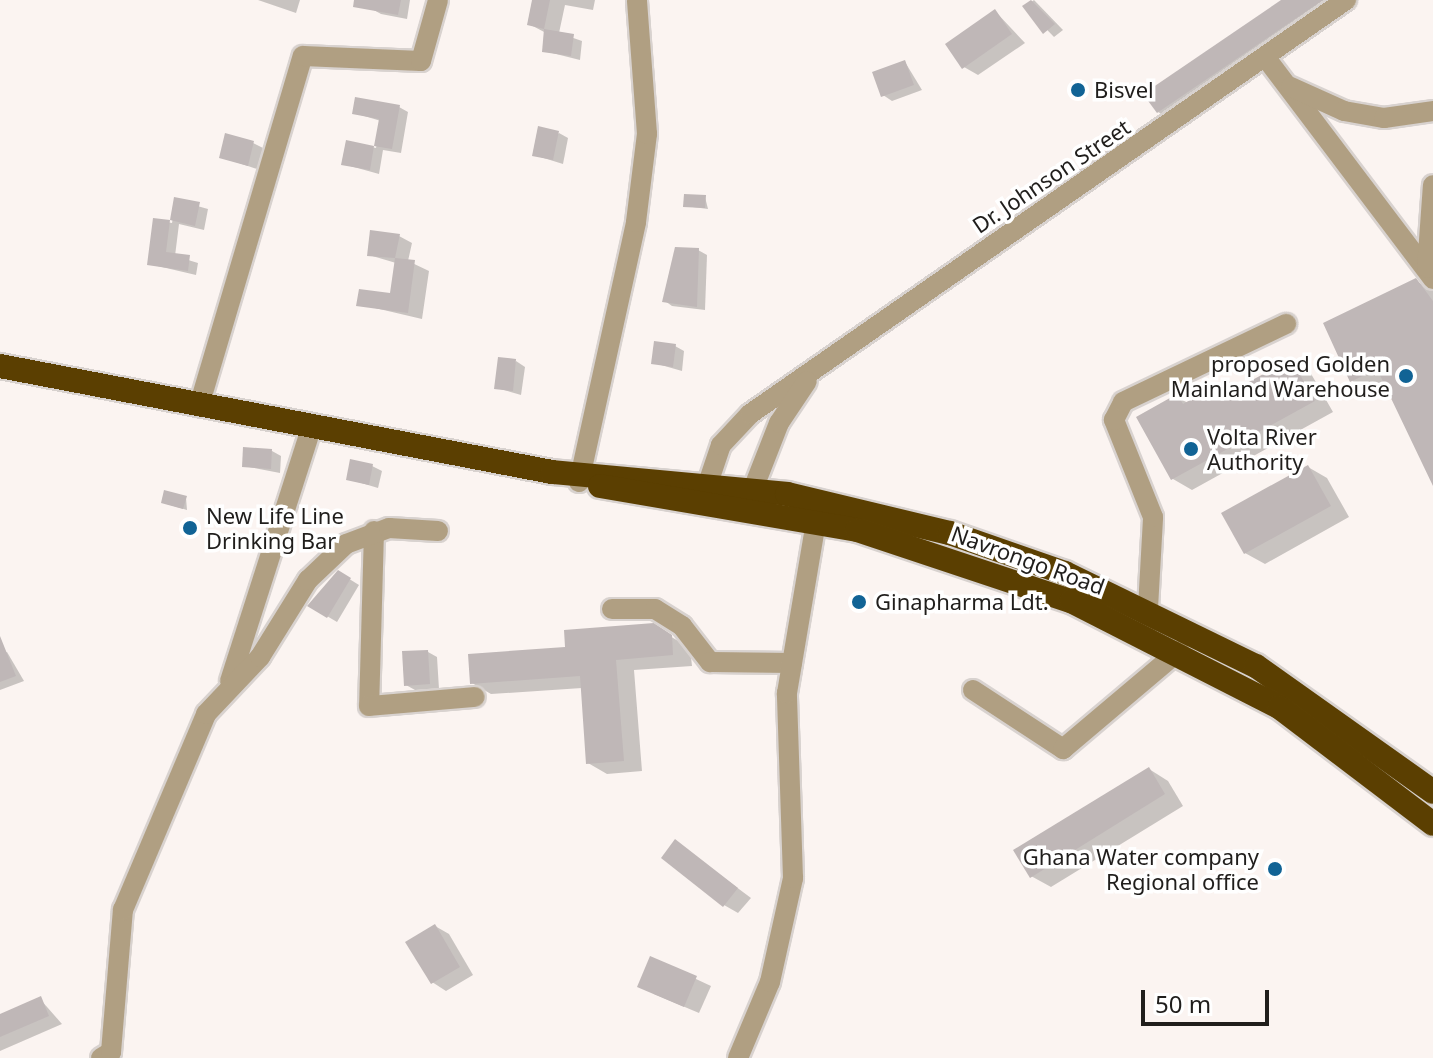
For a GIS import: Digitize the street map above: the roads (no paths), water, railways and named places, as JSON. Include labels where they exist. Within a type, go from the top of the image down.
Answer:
[{"type":"highway","name":"Navrongo Road","points":[[0,366],[552,472],[704,492],[950,533],[1148,609],[1256,666],[1433,792]]},
{"type":"highway","name":"Navrongo Road","points":[[749,499],[994,571],[1146,635],[1179,651],[1337,745],[1433,824]]},
{"type":"street","points":[[199,406],[303,56],[421,61],[438,0]]},
{"type":"street","points":[[582,476],[636,222],[647,134],[637,0]]},
{"type":"street","name":"Dr. Johnson Street","points":[[704,492],[734,430],[822,362],[1346,0]]},
{"type":"street","points":[[1266,58],[1430,274]]},
{"type":"street","points":[[1287,86],[1344,111],[1384,118],[1433,111]]},
{"type":"street","points":[[1430,274],[1433,185]]},
{"type":"street","points":[[1146,635],[1153,517],[1114,420],[1123,402],[1286,324]]},
{"type":"street","name":"Dr. Johnson Street","points":[[749,499],[779,423],[822,362]]},
{"type":"street","points":[[230,681],[312,425]]},
{"type":"street","points":[[738,1058],[770,982],[793,878],[792,663],[816,521]]},
{"type":"street","points":[[374,531],[369,706],[475,697]]},
{"type":"street","points":[[108,1056],[123,910],[206,714],[230,681],[260,657],[308,580],[346,544],[374,531],[438,531]]},
{"type":"street","points":[[612,609],[655,609],[682,626],[710,662],[792,663]]},
{"type":"street","points":[[973,690],[1063,749],[1179,651]]},
{"type":"place","name":"Bisvel","points":[[1078,90]]},
{"type":"place","name":"proposed Golden Mainland Warehouse","points":[[1406,376]]},
{"type":"place","name":"Volta River Authority","points":[[1191,449]]},
{"type":"place","name":"New Life Line Drinking Bar","points":[[190,528]]},
{"type":"place","name":"Ginapharma Ldt.","points":[[859,602]]},
{"type":"place","name":"Ghana Water company Regional office","points":[[1275,869]]}]
